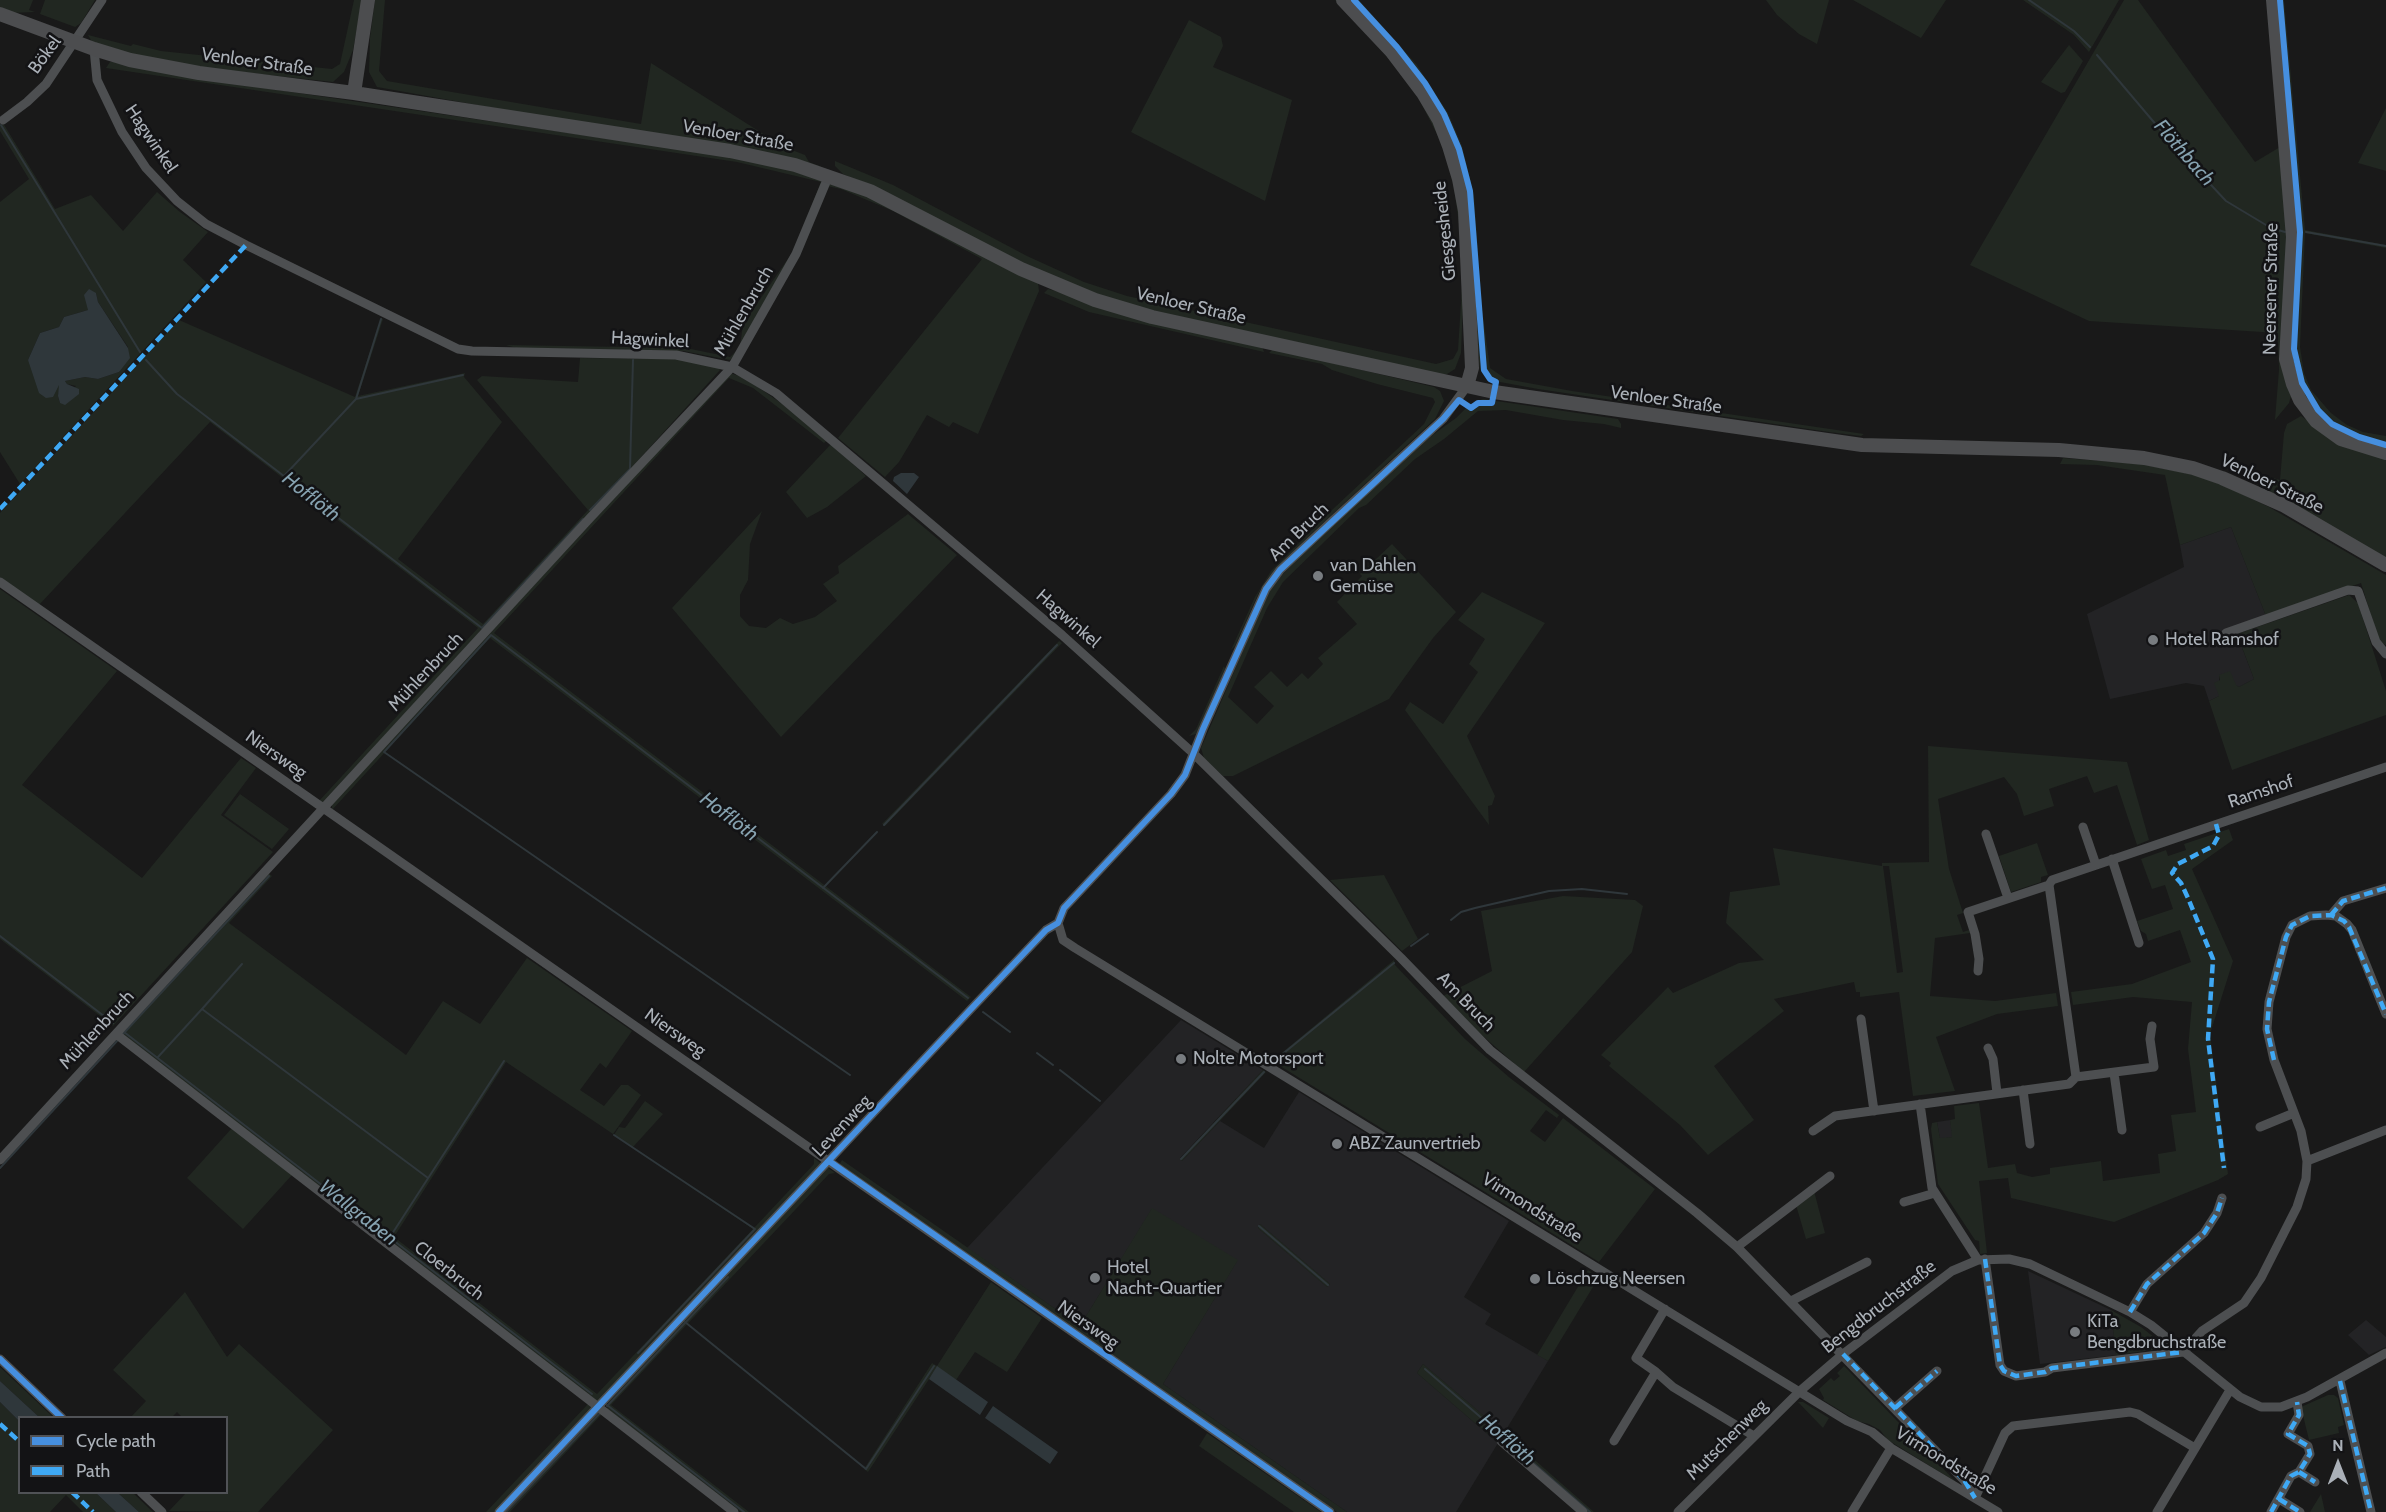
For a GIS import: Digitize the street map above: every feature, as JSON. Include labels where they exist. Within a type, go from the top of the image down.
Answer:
[{"type":"main road","points":[[354,93],[368,0]]},
{"type":"main road","name":"Giesgesheide","points":[[1343,0],[1392,52],[1423,93],[1439,120],[1449,146],[1459,179],[1466,229],[1472,368],[1467,386]]},
{"type":"main road","name":"Neersener Straße","points":[[2273,0],[2293,237],[2286,359],[2300,400],[2316,421],[2341,439],[2386,453]]},
{"type":"main road","name":"Venloer Straße","points":[[0,14],[130,60],[199,73],[354,93],[730,151],[795,165],[828,175],[897,203],[1030,273],[1095,300],[1152,317],[1510,396],[1862,445],[2059,450],[2144,458],[2193,468],[2283,505],[2386,565]]},
{"type":"street","name":"Bökel","points":[[3,120],[42,88],[102,0]]},
{"type":"street","name":"Hagwinkel","points":[[94,49],[97,80],[122,132],[146,168],[177,201],[206,224],[459,349],[676,355],[732,366],[776,393],[832,439],[1062,635],[1194,754]]},
{"type":"street","name":"Mühlenbruch","points":[[0,1160],[732,366],[796,254],[828,175]]},
{"type":"street","name":"Am Bruch","points":[[1467,386],[1443,419],[1280,570],[1266,589],[1194,754],[1401,958],[1484,1044],[1737,1247],[1964,1480],[1975,1498]]},
{"type":"street","name":"Niersweg","points":[[0,582],[1330,1512]]},
{"type":"street","points":[[2226,633],[2348,590],[2358,591],[2376,642],[2386,654]]},
{"type":"street","name":"Levenweg","points":[[499,1512],[1039,938],[1058,923],[1064,908],[1171,794],[1185,776],[1194,754]]},
{"type":"street","name":"Ramshof","points":[[1978,971],[1979,959],[1975,934],[1968,912],[2049,885],[2052,880],[2386,767]]},
{"type":"street","points":[[2083,827],[2096,865]]},
{"type":"street","points":[[1986,834],[2008,898]]},
{"type":"street","points":[[2112,860],[2139,943]]},
{"type":"street","points":[[2049,885],[2076,1077]]},
{"type":"street","points":[[2331,915],[2343,902],[2386,888]]},
{"type":"street","points":[[1920,1104],[1932,1188],[1982,1260],[2000,1365],[2004,1371],[2016,1376],[2045,1372],[2052,1368],[2183,1352],[2202,1330],[2244,1303],[2261,1278],[2297,1207],[2306,1179],[2307,1161],[2301,1131],[2274,1060],[2267,1029],[2270,1002],[2286,937],[2292,925],[2310,916],[2331,915],[2344,921],[2352,930],[2386,1014]]},
{"type":"street","name":"Virmondstraße","points":[[1058,923],[1063,940],[1075,948],[1847,1421],[1872,1432],[1891,1448],[1998,1512]]},
{"type":"street","points":[[1862,1018],[1874,1111]]},
{"type":"street","points":[[1813,1131],[1835,1116],[2069,1084],[2076,1077],[2154,1067],[2150,1038],[2152,1026]]},
{"type":"street","name":"Cloerbruch","points":[[116,1034],[734,1512]]},
{"type":"street","points":[[1988,1048],[1993,1059],[1997,1094]]},
{"type":"street","points":[[2114,1073],[2122,1130]]},
{"type":"street","points":[[2023,1090],[2030,1144]]},
{"type":"street","points":[[2260,1127],[2294,1113]]},
{"type":"street","points":[[2307,1161],[2386,1130]]},
{"type":"street","points":[[1737,1247],[1830,1176]]},
{"type":"street","points":[[1904,1202],[1935,1193]]},
{"type":"street","points":[[2130,1312],[2147,1284],[2204,1233],[2217,1213],[2222,1198]]},
{"type":"street","name":"Bengdbruchstraße","points":[[1800,1392],[1843,1354],[1952,1271],[1982,1260],[2009,1259],[2031,1264],[2130,1312],[2151,1325],[2230,1390],[2261,1407],[2281,1407],[2297,1402],[2340,1381],[2386,1353]]},
{"type":"street","points":[[1791,1301],[1867,1262]]},
{"type":"street","points":[[1665,1308],[1636,1358],[1673,1387],[1754,1436]]},
{"type":"street","points":[[0,1359],[60,1416]]},
{"type":"street","points":[[1895,1408],[1936,1371]]},
{"type":"street","points":[[1614,1441],[1656,1372]]},
{"type":"street","points":[[2340,1381],[2371,1512]]},
{"type":"street","points":[[2157,1512],[2230,1390]]},
{"type":"street","name":"Mutschenweg","points":[[1678,1512],[1800,1392]]},
{"type":"street","points":[[2271,1512],[2291,1476],[2299,1473],[2310,1454],[2308,1446],[2288,1434],[2299,1415],[2297,1402]]},
{"type":"street","points":[[1975,1498],[2005,1433],[2013,1426],[2130,1412],[2138,1413],[2195,1448]]},
{"type":"street","points":[[1501,1441],[1582,1512]]},
{"type":"street","points":[[1852,1512],[1891,1448]]},
{"type":"street","points":[[2299,1473],[2315,1482]]},
{"type":"street","points":[[143,1494],[162,1512]]},
{"type":"street","points":[[2278,1499],[2300,1512]]},
{"type":"shaded area","points":[[0,0],[33,0],[29,10],[35,12],[10,13],[0,9]]},
{"type":"shaded area","points":[[45,0],[95,0],[81,23],[75,27],[40,14]]},
{"type":"shaded area","points":[[354,0],[362,0],[353,50],[344,72],[333,82],[203,68],[131,55],[92,42],[88,35],[161,51],[332,69],[340,64]]},
{"type":"shaded area","points":[[375,0],[385,0],[379,71],[387,81],[641,124],[651,63],[784,147],[805,155],[809,162],[822,167],[377,87],[369,72],[370,38]]},
{"type":"shaded area","points":[[1335,0],[1338,0],[1386,52],[1418,93],[1435,121],[1450,160],[1459,196],[1465,252],[1461,353],[1455,369],[1447,374],[1437,374],[1182,319],[1095,295],[1049,277],[905,202],[843,174],[835,166],[835,161],[893,185],[1027,256],[1084,282],[1127,296],[1436,364],[1453,359],[1458,350],[1462,287],[1461,239],[1454,187],[1444,148],[1417,95],[1384,53]]},
{"type":"shaded area","points":[[1350,0],[1359,0],[1417,65],[1448,113],[1462,146],[1474,195],[1482,309],[1490,368],[1506,379],[1572,391],[1864,434],[1861,436],[1829,432],[1538,389],[1500,382],[1493,379],[1486,369],[1480,370],[1474,306],[1451,138]]},
{"type":"shaded area","points":[[1766,0],[1829,0],[1817,44],[1799,34],[1777,15]]},
{"type":"shaded area","points":[[1853,0],[1946,0],[1921,38]]},
{"type":"shaded area","points":[[2023,0],[2119,0],[2089,52],[2074,35]]},
{"type":"shaded area","points":[[2124,0],[2138,0],[2255,162],[2280,147],[2287,198],[2285,379],[2291,396],[2289,403],[2275,420],[2279,370],[2278,333],[2089,321],[1970,265]]},
{"type":"shaded area","points":[[2276,0],[2284,0],[2305,230],[2386,245],[2386,248],[2305,233],[2300,347],[2304,373],[2311,390],[2331,413],[2347,425],[2363,432],[2386,436],[2386,447],[2351,438],[2323,420],[2304,396],[2293,370]]},
{"type":"shaded area","points":[[1189,20],[1221,37],[1223,46],[1213,67],[1292,100],[1265,201],[1131,132]]},
{"type":"shaded area","points":[[2069,45],[2083,61],[2065,92],[2061,93],[2041,82]]},
{"type":"shaded area","points":[[119,61],[145,69],[278,90],[739,158],[819,177],[822,184],[797,249],[756,316],[740,348],[730,360],[683,351],[516,348],[506,345],[686,348],[730,357],[740,347],[743,324],[794,250],[821,182],[737,162],[106,68],[110,62]]},
{"type":"shaded area","points":[[2386,108],[2386,171],[2358,163]]},
{"type":"shaded area","points":[[3,123],[55,209],[91,195],[123,231],[157,192],[208,232],[183,260],[206,282],[20,484],[0,452],[0,202],[29,179],[0,131],[0,124]],"holes":[[[96,293],[98,302],[128,347],[119,372],[98,379],[85,377],[65,381],[67,384],[76,386],[60,403],[58,396],[60,386],[28,360],[40,333],[59,327],[64,317],[88,310]]]},
{"type":"shaded area","points":[[830,184],[877,199],[1038,283],[1039,291],[978,434],[953,422],[949,427],[927,415],[899,462],[885,477],[838,438],[982,259],[893,211],[841,189],[827,186]]},
{"type":"shaded area","points":[[89,289],[96,293],[98,302],[128,348],[130,358],[119,372],[98,379],[85,377],[65,381],[79,389],[79,394],[65,405],[60,403],[59,385],[53,397],[46,398],[39,393],[28,360],[40,333],[59,327],[64,317],[88,310],[84,295]]},
{"type":"shaded area","points":[[1048,289],[1262,347],[1264,352],[1089,312],[1044,293]]},
{"type":"shaded area","points":[[381,318],[383,319],[358,396],[465,373],[464,377],[502,422],[398,559],[483,624],[588,510],[477,380],[482,376],[578,382],[580,358],[684,359],[720,370],[322,803],[319,801],[478,628],[210,422],[39,605],[0,578],[0,513],[179,320],[355,397]]},
{"type":"shaded area","points":[[1273,349],[1434,387],[1440,391],[1444,401],[1435,419],[1322,524],[1268,578],[1231,650],[1255,597],[1271,571],[1424,424],[1435,402],[1433,398],[1377,384],[1332,370],[1322,364],[1269,353]]},
{"type":"shaded area","points":[[730,373],[745,378],[788,408],[827,440],[824,443],[753,388],[729,378],[494,633],[971,997],[967,1001],[490,638],[332,810],[332,803]]},
{"type":"shaded area","points":[[1483,399],[1618,419],[1621,428],[1506,410],[1478,411],[1415,459],[1366,505],[1359,508],[1283,582],[1267,608],[1228,697],[1257,724],[1274,706],[1254,687],[1271,671],[1287,687],[1302,673],[1308,679],[1323,664],[1318,658],[1357,624],[1337,602],[1362,576],[1360,574],[1392,544],[1456,612],[1433,638],[1389,699],[1233,776],[1223,776],[1204,758],[1201,748],[1268,593],[1308,548],[1416,447],[1456,418],[1470,404]]},
{"type":"shaded area","points":[[2301,416],[2348,448],[2386,457],[2386,559],[2269,494],[2270,477],[2280,480],[2284,433],[2287,424]]},
{"type":"shaded area","points":[[831,444],[866,476],[827,507],[807,518],[786,492]]},
{"type":"shaded area","points":[[2063,458],[2141,464],[2195,475],[2225,486],[2269,507],[2386,575],[2386,645],[2380,644],[2361,583],[2266,616],[2231,527],[2180,545],[2165,475],[2097,465],[2060,464]]},
{"type":"shaded area","points":[[901,473],[914,473],[919,477],[907,494],[893,481],[894,477]]},
{"type":"shaded area","points":[[762,511],[750,544],[748,580],[740,595],[740,616],[749,626],[766,628],[780,618],[793,624],[815,617],[837,601],[823,584],[839,573],[838,566],[908,514],[957,555],[781,737],[672,608]]},
{"type":"shaded area","points":[[2231,527],[2266,616],[2236,632],[2254,679],[2239,687],[2219,676],[2219,696],[2209,701],[2204,686],[2186,683],[2110,699],[2087,614],[2184,567],[2180,545]]},
{"type":"shaded area","points":[[0,589],[117,671],[22,785],[142,878],[241,758],[256,768],[221,815],[273,852],[113,1026],[0,939]]},
{"type":"shaded area","points":[[1482,592],[1545,623],[1467,736],[1495,796],[1492,805],[1488,806],[1489,825],[1405,710],[1410,702],[1443,724],[1478,672],[1469,664],[1485,639],[1458,620]]},
{"type":"shaded area","points":[[2349,595],[2358,603],[2386,691],[2386,715],[2232,770],[2209,701],[2219,696],[2214,683],[2220,680],[2219,675],[2230,671],[2239,687],[2254,679],[2237,634]]},
{"type":"shaded area","points":[[1059,641],[1062,643],[885,826],[882,824]]},
{"type":"shaded area","points":[[1224,666],[1225,669],[1196,734],[1189,736],[1196,729]]},
{"type":"shaded area","points":[[1928,746],[2127,762],[2149,840],[2137,845],[2117,785],[2094,793],[2087,776],[2049,789],[2054,806],[2024,816],[2017,794],[2004,777],[1938,799],[1949,869],[1963,913],[1957,915],[1963,932],[1969,930],[1970,933],[1935,938],[1930,996],[1995,1001],[2056,993],[2058,1006],[1997,1014],[1936,1037],[1955,1091],[1913,1096],[1899,992],[1860,997],[1860,992],[1856,992],[1854,982],[1774,999],[1784,1011],[1714,1066],[1754,1120],[1708,1155],[1680,1125],[1609,1066],[1611,1063],[1601,1055],[1668,987],[1673,993],[1739,963],[1764,960],[1726,923],[1730,892],[1780,885],[1773,848],[1882,866],[1882,863],[1929,862]],"holes":[[[1883,866],[1889,866],[1903,972],[1897,973]]]},
{"type":"shaded area","points":[[240,794],[289,829],[272,849],[224,815]]},
{"type":"shaded area","points":[[2229,829],[2233,840],[2192,869],[2233,961],[2210,1034],[2228,1174],[2114,1222],[2011,1198],[2008,1178],[1979,1181],[1987,1253],[1980,1254],[1979,1241],[1975,1240],[1938,1184],[1932,1123],[1937,1122],[1940,1138],[1952,1137],[1950,1120],[1955,1119],[1954,1106],[1979,1103],[1988,1168],[2015,1164],[2017,1173],[2032,1177],[2050,1174],[2050,1168],[2101,1161],[2103,1181],[2160,1173],[2158,1154],[2176,1151],[2171,1115],[2196,1112],[2188,1049],[2192,1002],[2133,997],[2073,1005],[2071,992],[2132,984],[2191,962],[2180,930],[2148,941],[2146,934],[2141,931],[2137,921],[2173,909],[2165,885],[2152,889],[2141,859],[2166,850],[2168,856],[2186,850],[2184,844]]},
{"type":"shaded area","points":[[2037,843],[2048,875],[2041,877],[2041,882],[2011,892],[1999,856]]},
{"type":"shaded area","points":[[268,873],[272,876],[229,923],[406,1055],[443,1001],[480,1024],[527,958],[632,1031],[606,1068],[600,1063],[580,1090],[604,1106],[621,1085],[628,1085],[641,1095],[613,1134],[506,1062],[394,1237],[597,1394],[753,1229],[614,1135],[619,1127],[625,1128],[645,1101],[663,1114],[633,1147],[754,1228],[814,1164],[814,1158],[823,1165],[602,1399],[597,1401],[121,1033]]},
{"type":"shaded area","points":[[1384,875],[1418,939],[1402,951],[1330,880]]},
{"type":"shaded area","points":[[1563,896],[1635,900],[1643,906],[1632,952],[1524,1072],[1475,1029],[1443,996],[1492,971],[1481,911]]},
{"type":"shaded area","points":[[1394,960],[1395,965],[1465,1039],[1510,1078],[1559,1115],[1557,1118],[1546,1110],[1530,1131],[1545,1142],[1563,1118],[1655,1189],[1599,1262],[1272,1061]]},
{"type":"shaded area","points":[[1181,1020],[1263,1070],[1180,1158],[1182,1161],[1220,1121],[1264,1148],[1299,1092],[1509,1221],[1464,1297],[1491,1314],[1485,1324],[1548,1361],[1504,1433],[1423,1364],[1417,1373],[1498,1443],[1456,1512],[1347,1512],[1163,1384],[1237,1261],[1152,1209],[1080,1326],[967,1248]],"holes":[[[1260,1224],[1330,1284],[1327,1287],[1258,1228]]]},
{"type":"shaded area","points":[[1263,1070],[1266,1072],[1182,1161],[1180,1159]]},
{"type":"shaded area","points":[[1950,1120],[1953,1137],[1940,1139],[1937,1122]]},
{"type":"shaded area","points":[[232,1128],[292,1175],[243,1229],[187,1178]]},
{"type":"shaded area","points":[[842,1160],[1080,1326],[1152,1208],[1238,1260],[1163,1384],[1347,1512],[1337,1512],[839,1165]]},
{"type":"shaded area","points":[[827,1167],[835,1173],[829,1174],[611,1405],[749,1512],[741,1512],[607,1409],[608,1403],[644,1360]]},
{"type":"shaded area","points":[[1814,1191],[1825,1233],[1806,1239],[1796,1205]]},
{"type":"shaded area","points":[[1260,1224],[1330,1284],[1327,1287],[1258,1228]]},
{"type":"shaded area","points":[[1588,1270],[1599,1277],[1548,1361],[1537,1355]]},
{"type":"shaded area","name":"KiTa Bengdbruchstraße","points":[[2028,1271],[2111,1310],[2116,1355],[2040,1364]]},
{"type":"shaded area","points":[[991,1282],[1042,1318],[1007,1372],[975,1352],[956,1380],[937,1367],[868,1472],[864,1469],[932,1363],[937,1366]]},
{"type":"shaded area","points":[[185,1292],[227,1357],[239,1344],[333,1430],[258,1512],[169,1511],[185,1494],[228,1494],[228,1416],[181,1416],[177,1412],[173,1416],[132,1416],[146,1401],[113,1370]]},
{"type":"shaded area","points":[[2111,1310],[2141,1327],[2168,1348],[2116,1355]]},
{"type":"shaded area","points":[[2366,1320],[2386,1337],[2386,1347],[2369,1355],[2348,1335]]},
{"type":"shaded area","points":[[1423,1364],[1594,1512],[1587,1512],[1498,1443],[1417,1373]]},
{"type":"shaded area","points":[[937,1366],[988,1402],[980,1415],[929,1379]]},
{"type":"shaded area","points":[[1844,1366],[1956,1482],[1888,1440],[1880,1430],[1857,1421],[1823,1400],[1819,1389],[1831,1378],[1834,1381],[1840,1376],[1837,1373]]},
{"type":"shaded area","points":[[0,1367],[52,1416],[38,1416],[0,1381]]},
{"type":"shaded area","points":[[0,1381],[38,1416],[18,1416],[18,1420],[0,1402]]},
{"type":"shaded area","points":[[2328,1395],[2338,1398],[2344,1425],[2338,1427],[2339,1433],[2309,1440],[2301,1407]]},
{"type":"shaded area","points":[[0,1402],[18,1420],[18,1494],[97,1494],[116,1512],[83,1512],[66,1495],[50,1512],[0,1512]]},
{"type":"shaded area","points":[[1798,1402],[1803,1402],[1829,1418],[1823,1428]]},
{"type":"shaded area","points":[[588,1404],[593,1407],[494,1512],[486,1512]]},
{"type":"shaded area","points":[[993,1406],[1058,1452],[1050,1464],[985,1418]]},
{"type":"shaded area","points":[[598,1411],[602,1414],[510,1512],[502,1512]]},
{"type":"shaded area","points":[[1207,1433],[1321,1512],[1294,1512],[1199,1446]]},
{"type":"shaded area","points":[[97,1494],[119,1494],[139,1512],[116,1512]]},
{"type":"shaded area","points":[[119,1494],[134,1494],[153,1512],[139,1512]]},
{"type":"shaded area","points":[[2321,1494],[2325,1512],[2310,1512]]},
{"type":"waterway","name":"Flöthbach","points":[[2029,0],[2074,31],[2090,47]]},
{"type":"waterway","name":"Flöthbach","points":[[2097,55],[2169,140],[2226,201],[2271,228],[2285,232]]},
{"type":"waterway","name":"Hofflöth","points":[[1,125],[140,352]]},
{"type":"waterway","name":"Flöthbach","points":[[2306,232],[2386,246]]},
{"type":"waterway","points":[[356,399],[381,319]]},
{"type":"waterway","name":"Hofflöth","points":[[146,360],[177,394],[482,628],[583,519]]},
{"type":"waterway","points":[[590,510],[630,469],[633,360]]},
{"type":"waterway","points":[[284,476],[356,399],[463,375]]},
{"type":"waterway","points":[[850,1075],[384,752],[491,635],[968,998]]},
{"type":"waterway","points":[[884,825],[1057,645]]},
{"type":"waterway","points":[[823,888],[877,832]]},
{"type":"waterway","points":[[123,1034],[269,876]]},
{"type":"waterway","points":[[1451,920],[1461,912],[1549,891],[1582,889],[1627,894]]},
{"type":"waterway","points":[[1411,946],[1428,934]]},
{"type":"waterway","name":"Wallgraben","points":[[0,936],[113,1023]]},
{"type":"waterway","points":[[1274,1061],[1394,963]]},
{"type":"waterway","points":[[202,1009],[242,964]]},
{"type":"waterway","points":[[158,1057],[202,1009],[428,1178]]},
{"type":"waterway","name":"Hofflöth","points":[[983,1012],[1010,1032]]},
{"type":"waterway","name":"Wallgraben","points":[[124,1032],[592,1394]]},
{"type":"waterway","points":[[0,1168],[117,1041]]},
{"type":"waterway","name":"Hofflöth","points":[[1037,1053],[1053,1065]]},
{"type":"waterway","points":[[390,1237],[504,1061]]},
{"type":"waterway","name":"Hofflöth","points":[[1060,1070],[1100,1101]]},
{"type":"waterway","points":[[1181,1159],[1264,1072]]},
{"type":"waterway","points":[[614,1135],[755,1229],[638,1353]]},
{"type":"waterway","name":"Hofflöth","points":[[1259,1226],[1328,1285]]},
{"type":"waterway","points":[[607,1406],[728,1277]]},
{"type":"waterway","points":[[685,1322],[866,1469],[934,1366]]},
{"type":"waterway","name":"Hofflöth","points":[[1425,1369],[1590,1512]]},
{"type":"waterway","name":"Wallgraben","points":[[607,1405],[744,1512]]},
{"type":"waterway","points":[[506,1512],[599,1414]]},
{"type":"marked path","points":[[0,509],[246,245]]},
{"type":"marked path","points":[[2216,824],[2219,835],[2213,846],[2178,864],[2172,873],[2181,883],[2213,959],[2208,1039],[2224,1168]]},
{"type":"marked path","points":[[2331,915],[2343,901],[2386,888]]},
{"type":"marked path","points":[[2274,1060],[2267,1029],[2269,1002],[2286,937],[2292,925],[2310,916],[2331,915],[2344,921],[2349,927],[2386,1014]]},
{"type":"marked path","points":[[2130,1312],[2147,1284],[2204,1233],[2217,1213],[2222,1198]]},
{"type":"marked path","points":[[1985,1259],[2000,1365],[2004,1371],[2016,1376],[2045,1372],[2052,1368],[2183,1352]]},
{"type":"marked path","points":[[1843,1354],[1964,1480],[1975,1498]]},
{"type":"marked path","points":[[1895,1408],[1937,1371]]},
{"type":"marked path","points":[[2340,1381],[2371,1512]]},
{"type":"marked path","points":[[2271,1512],[2291,1476],[2299,1472],[2310,1454],[2308,1446],[2288,1434],[2299,1415],[2297,1402]]},
{"type":"marked path","points":[[0,1424],[18,1440]]},
{"type":"marked path","points":[[2299,1472],[2315,1482]]},
{"type":"marked path","points":[[74,1494],[93,1512]]},
{"type":"marked path","points":[[2279,1499],[2300,1512]]},
{"type":"cycle path","points":[[499,1512],[971,1009],[1046,930],[1058,923],[1064,908],[1171,794],[1185,775],[1203,729],[1266,589],[1280,570],[1443,419],[1459,400],[1471,408],[1478,403],[1492,403],[1496,382],[1490,379],[1484,370],[1470,191],[1459,149],[1444,114],[1425,83],[1397,47],[1354,0]]},
{"type":"cycle path","points":[[2280,0],[2300,232],[2294,349],[2302,383],[2318,410],[2332,424],[2359,437],[2386,445]]},
{"type":"cycle path","points":[[829,1161],[1330,1512]]},
{"type":"cycle path","points":[[0,1359],[60,1416]]},
{"type":"place","name":"van Dahlen Gemüse","points":[[1318,576]]},
{"type":"place","name":"Hotel Ramshof","points":[[2153,640]]},
{"type":"place","name":"Nolte Motorsport","points":[[1181,1059]]},
{"type":"place","name":"ABZ Zaunvertrieb","points":[[1337,1144]]},
{"type":"place","name":"Hotel Nacht-Quartier","points":[[1095,1278]]},
{"type":"place","name":"Löschzug Neersen","points":[[1535,1279]]},
{"type":"place","name":"KiTa Bengdbruchstraße","points":[[2075,1332]]}]
